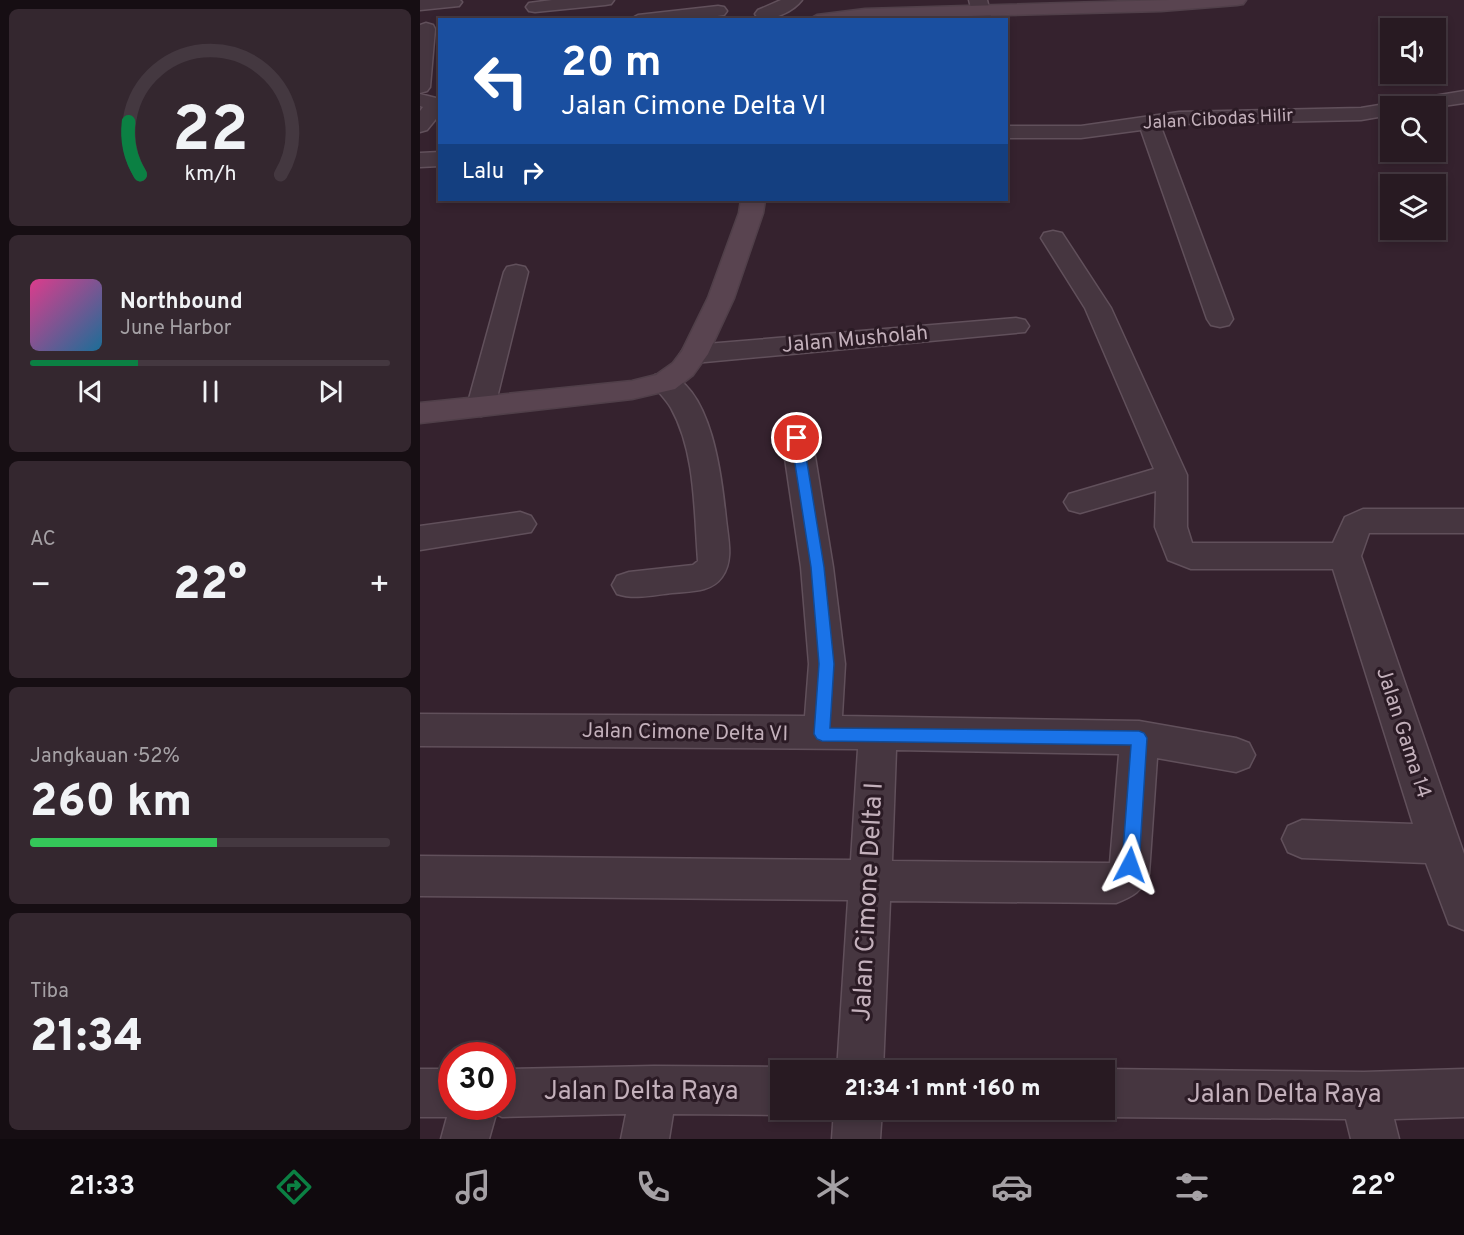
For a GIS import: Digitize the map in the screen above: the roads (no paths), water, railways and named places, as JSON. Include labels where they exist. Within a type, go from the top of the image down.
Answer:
[{"type":"street","points":[[535,9],[607,0],[612,18]]},
{"type":"street","points":[[764,14],[780,9],[793,0]]},
{"type":"street","points":[[825,18],[838,15],[1226,0]]},
{"type":"street","points":[[420,5],[450,5]]},
{"type":"street","points":[[656,18],[718,11]]},
{"type":"street","points":[[420,87],[426,29]]},
{"type":"street","points":[[1446,100],[1464,97]]},
{"type":"street","points":[[420,100],[436,104],[420,126]]},
{"type":"street","name":"Jalan Cibodas Hilir","points":[[1008,127],[1081,132],[1179,118],[1360,114],[1380,111]]},
{"type":"street","points":[[1149,122],[1220,319]]},
{"type":"street","points":[[420,160],[438,159]]},
{"type":"street","points":[[420,413],[632,390],[665,382],[683,369],[694,354],[721,298],[753,201]]},
{"type":"street","points":[[1053,238],[1098,308],[1172,476],[1171,527],[1179,551],[1191,556],[1345,556],[1356,525],[1363,521],[1464,521]]},
{"type":"street","points":[[482,406],[516,272]]},
{"type":"street","name":"Jalan Musholah","points":[[694,354],[1016,326]]},
{"type":"street","points":[[629,585],[701,577],[714,562],[705,473],[696,436],[683,404],[665,382]]},
{"type":"street","points":[[797,438],[818,567],[827,664],[822,734]]},
{"type":"street","points":[[1080,502],[1172,476]]},
{"type":"street","points":[[422,547],[520,524]]},
{"type":"street","name":"Jalan Gama 14","points":[[1345,556],[1440,844],[1464,909]]},
{"type":"street","name":"Jalan Cimone Delta VI","points":[[420,730],[878,733],[1139,738],[1236,756]]},
{"type":"street","name":"Jalan Cimone Delta I","points":[[861,1060],[878,733]]},
{"type":"street","points":[[420,876],[1106,884],[1123,879],[1128,874],[1139,738]]},
{"type":"street","points":[[1302,839],[1440,844]]},
{"type":"street","points":[[645,1139],[654,1090]]},
{"type":"street","name":"Jalan Delta Raya","points":[[516,1093],[770,1091]]},
{"type":"street","points":[[420,1092],[438,1093]]},
{"type":"street","name":"Jalan Delta Raya","points":[[1115,1094],[1281,1096],[1369,1117],[1464,1094]]},
{"type":"street","points":[[465,1139],[470,1120]]},
{"type":"street","points":[[856,1139],[857,1120]]}]
